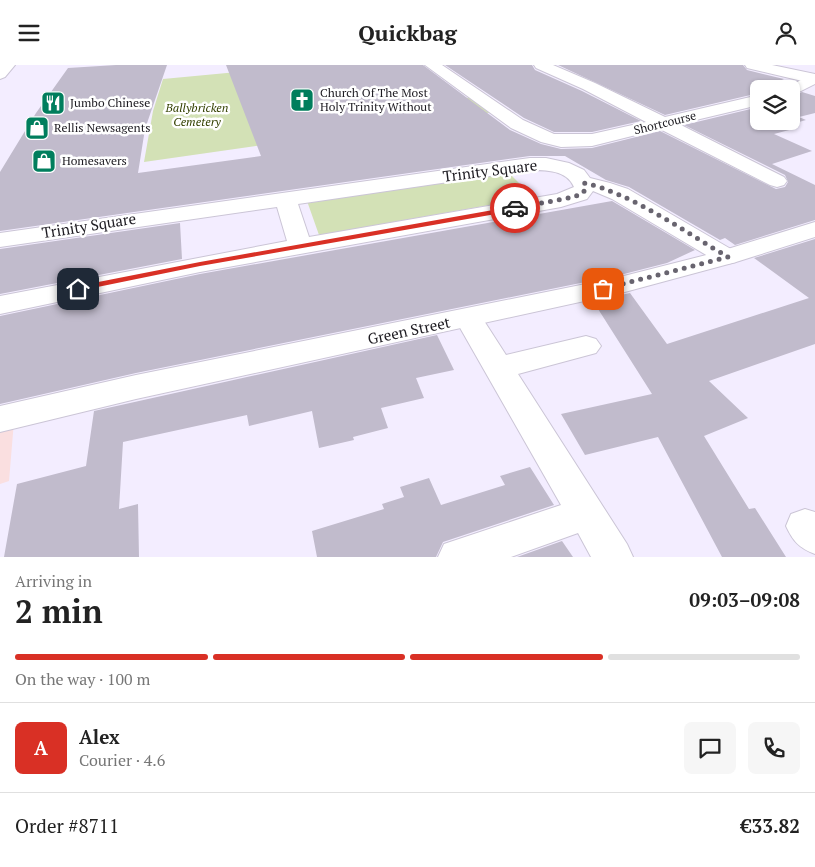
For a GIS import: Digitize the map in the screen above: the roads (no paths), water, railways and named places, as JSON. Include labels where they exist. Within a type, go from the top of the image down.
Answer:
[{"type":"street","points":[[0,74],[8,65]]},
{"type":"street","name":"Shortcourse","points":[[432,65],[517,124],[548,138],[570,142],[592,140],[750,102]]},
{"type":"street","points":[[752,65],[807,82]]},
{"type":"street","points":[[546,67],[663,123],[777,181]]},
{"type":"street","name":"Trinity Square","points":[[0,240],[285,198],[536,164],[561,167],[576,174],[584,183],[620,194],[728,257]]},
{"type":"street","points":[[0,305],[300,246],[568,198],[584,192],[584,183]]},
{"type":"street","points":[[285,198],[300,246]]},
{"type":"street","name":"Green Street","points":[[0,419],[196,374],[468,319],[621,285],[728,257],[815,229]]},
{"type":"street","points":[[468,319],[613,557]]},
{"type":"street","points":[[498,368],[586,346]]},
{"type":"street","points":[[458,557],[587,513]]},
{"type":"place","name":"Church Of The Most Holy Trinity Without","points":[[302,100]]},
{"type":"place","name":"Jumbo Chinese","points":[[53,103]]},
{"type":"place","name":"Rellis Newsagents","points":[[37,128]]},
{"type":"place","name":"Homesavers","points":[[44,161]]},
{"type":"park label","name":"Ballybricken Cemetery","points":[[197,115]]}]
